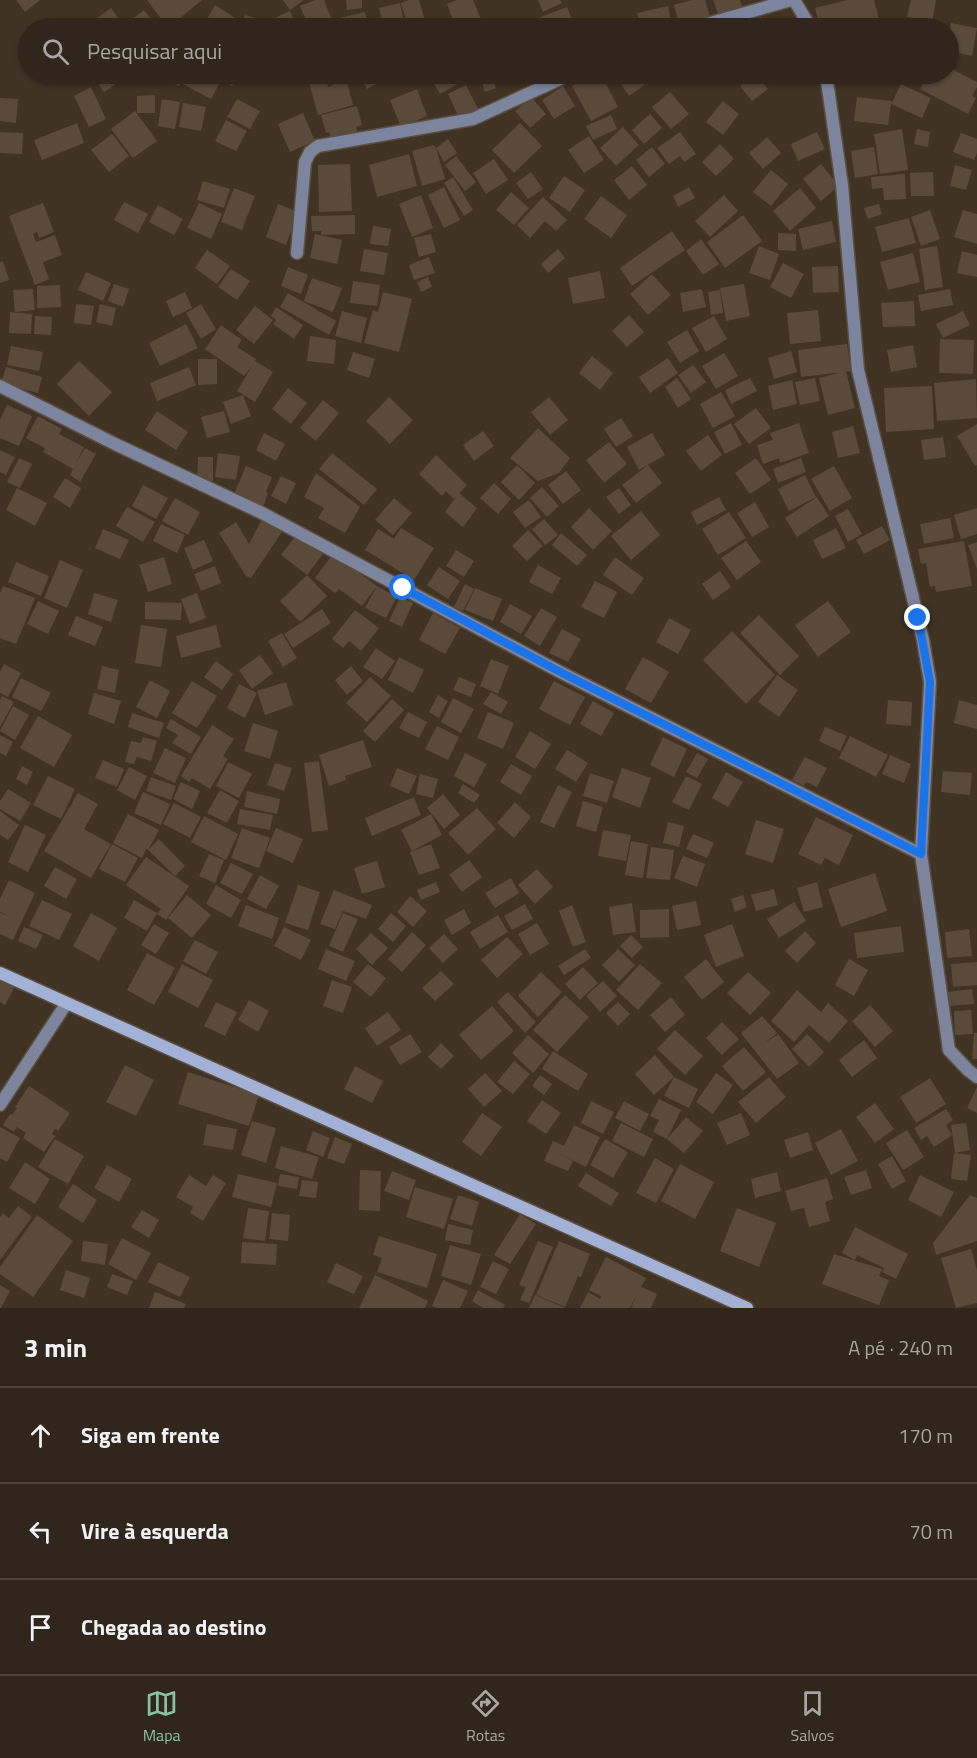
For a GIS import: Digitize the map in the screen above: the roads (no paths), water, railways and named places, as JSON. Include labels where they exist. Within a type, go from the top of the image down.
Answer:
[{"type":"street","points":[[728,18],[792,0],[804,18]]},
{"type":"street","points":[[297,253],[305,162],[310,152],[318,146],[473,119],[549,84]]},
{"type":"street","points":[[827,84],[842,185],[858,370],[923,640],[930,682],[921,854],[950,1050],[977,1077]]},
{"type":"street","points":[[0,386],[125,449],[262,513],[564,674],[921,854]]},
{"type":"street","points":[[0,973],[747,1308]]},
{"type":"street","points":[[0,1105],[66,1004]]}]
